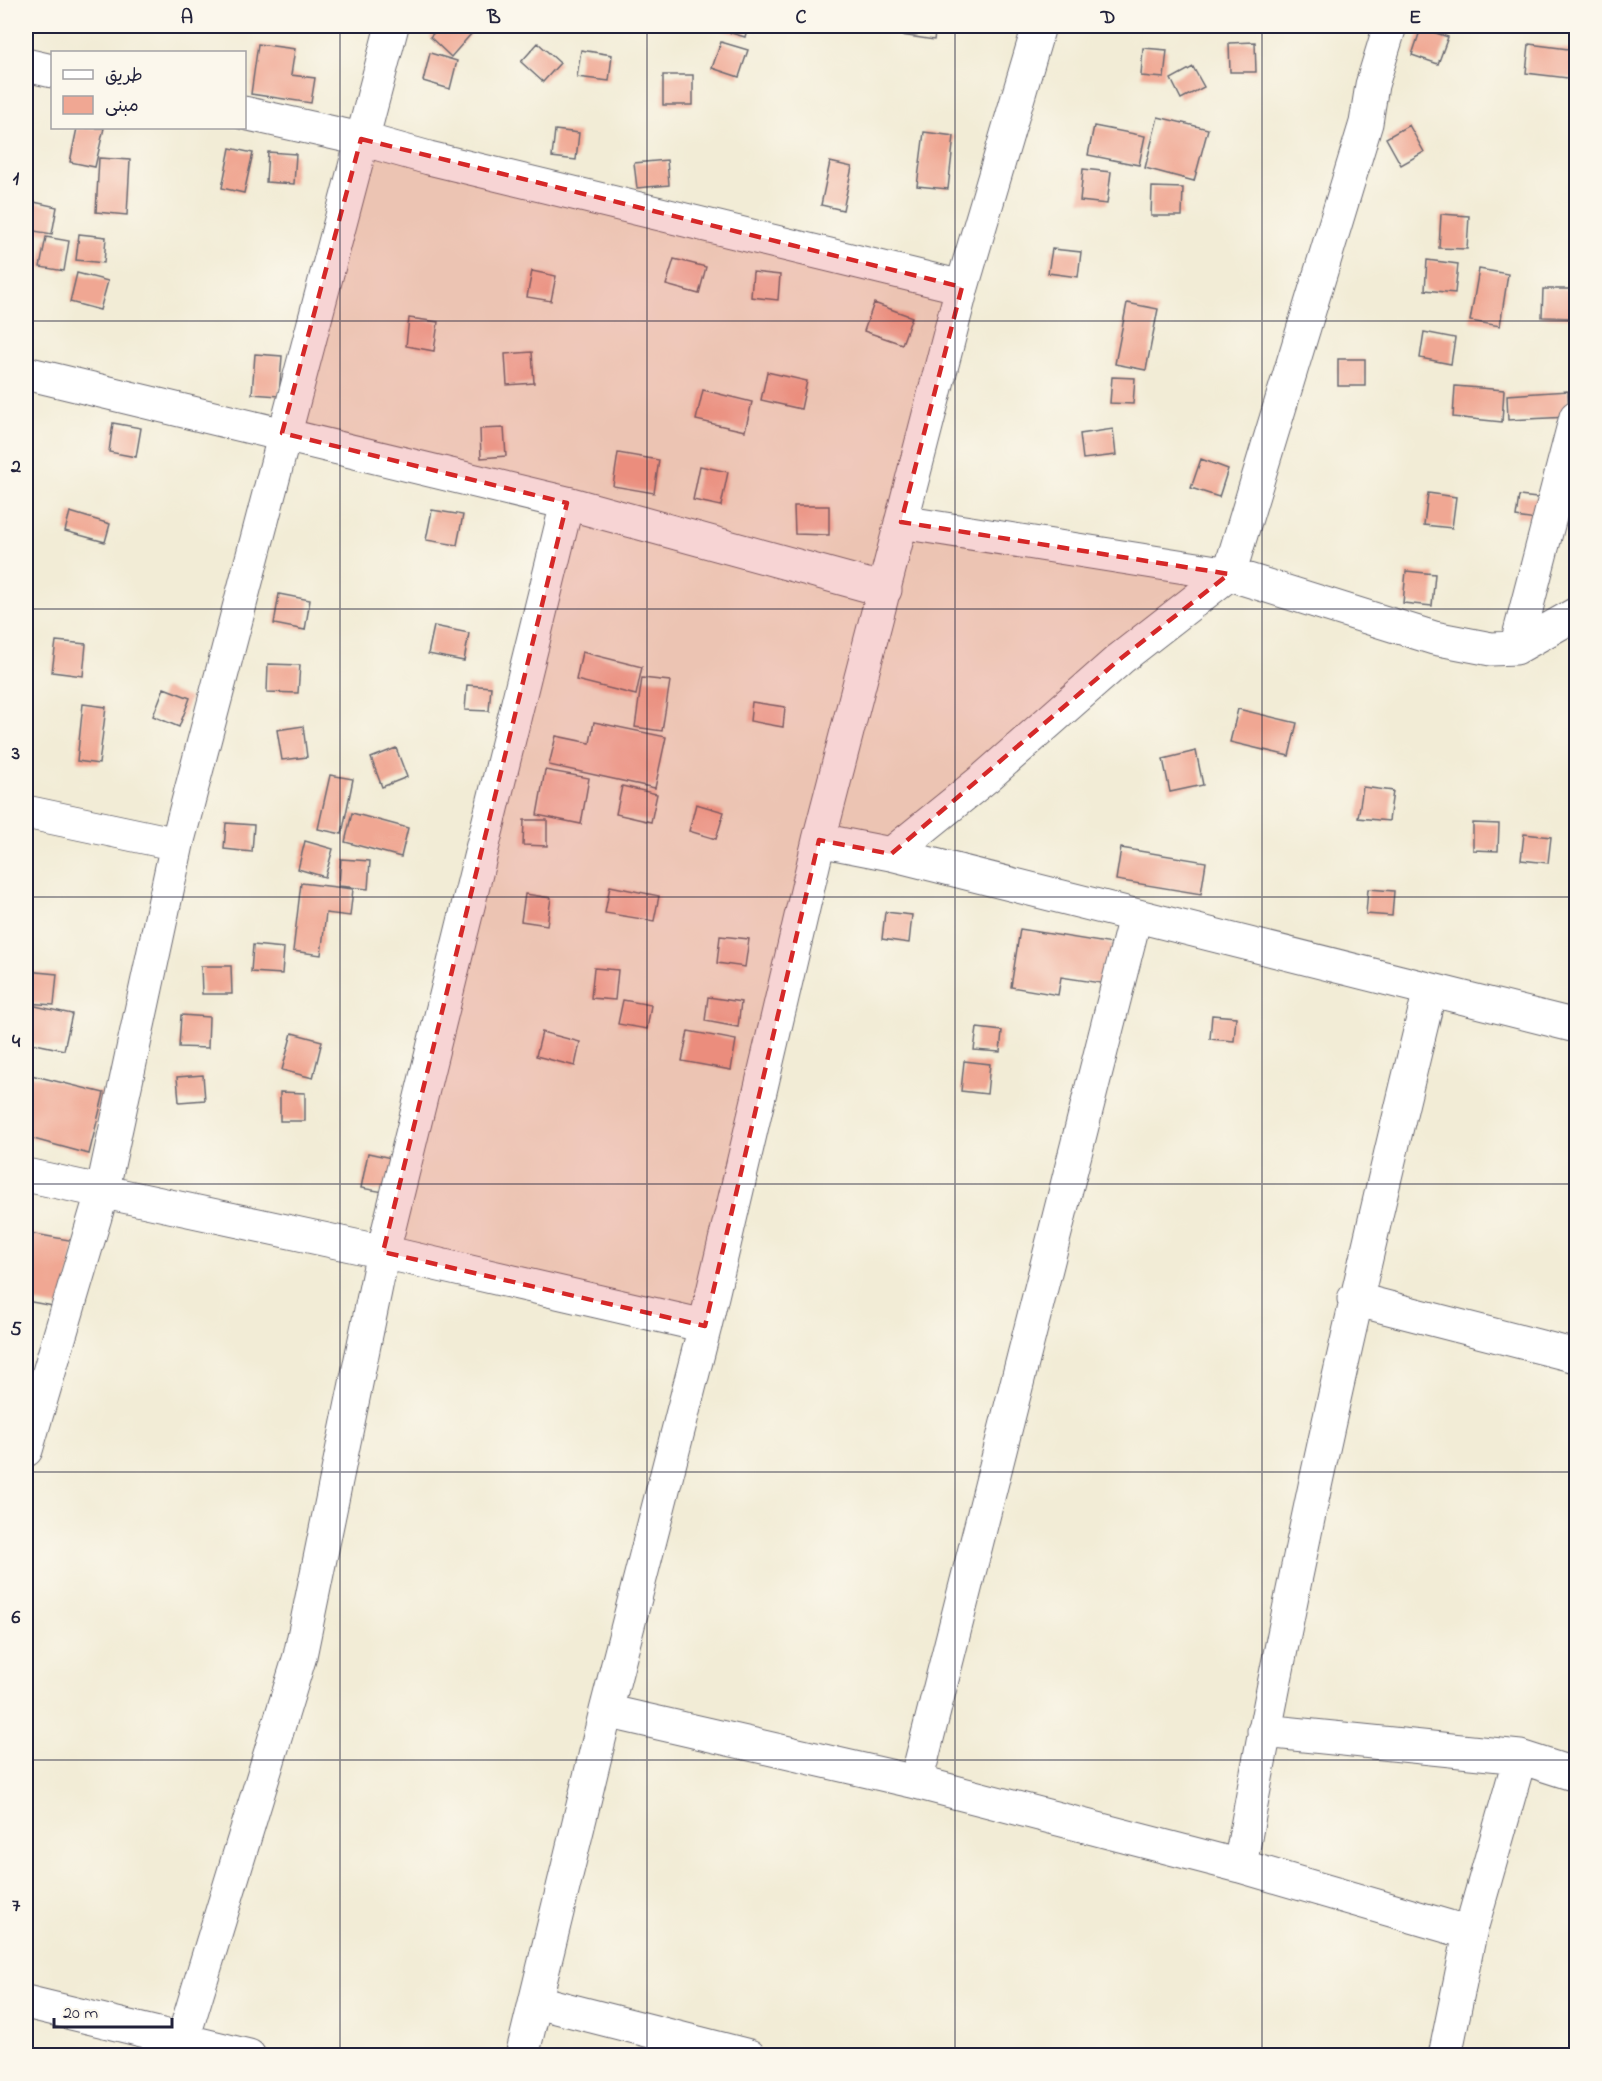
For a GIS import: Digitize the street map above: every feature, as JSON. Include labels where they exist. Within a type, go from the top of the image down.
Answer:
[{"type":"street","points":[[26,1450],[102,1193],[177,844],[282,434],[392,26]]},
{"type":"street","points":[[522,2055],[537,2002],[606,1711],[705,1326],[819,840],[962,287],[1039,26]]},
{"type":"street","points":[[891,854],[985,778],[1120,659],[1229,573],[1366,123],[1372,85],[1390,26]]},
{"type":"street","points":[[26,65],[51,71]]},
{"type":"street","points":[[246,113],[361,139],[429,159],[962,287]]},
{"type":"street","points":[[26,373],[567,503],[885,590]]},
{"type":"street","points":[[1516,648],[1576,417]]},
{"type":"street","points":[[183,2039],[300,1656],[383,1252],[567,503]]},
{"type":"street","points":[[901,522],[1229,573],[1434,638],[1491,649],[1516,648],[1576,614]]},
{"type":"street","points":[[26,812],[177,844]]},
{"type":"street","points":[[819,840],[891,854],[1576,1026]]},
{"type":"street","points":[[916,1782],[1135,917]]},
{"type":"street","points":[[1240,1866],[1264,1731],[1354,1299],[1430,990]]},
{"type":"street","points":[[26,1176],[383,1252],[705,1326]]},
{"type":"street","points":[[1354,1299],[1576,1356]]},
{"type":"street","points":[[606,1711],[916,1782],[1240,1866],[1470,1933]]},
{"type":"street","points":[[1264,1731],[1520,1757],[1576,1775]]},
{"type":"street","points":[[1445,2055],[1470,1933],[1520,1757]]},
{"type":"street","points":[[26,2002],[249,2055]]},
{"type":"street","points":[[537,2002],[749,2055]]},
{"type":"highlighted area","points":[[361,139],[962,287],[901,522],[1229,574],[1120,659],[891,854],[819,840],[705,1326],[383,1252],[567,503],[282,433]]},
{"type":"building","points":[[440,26],[462,26],[471,34],[451,57],[430,37]]},
{"type":"building","points":[[722,26],[748,26],[745,37],[721,30]]},
{"type":"building","points":[[883,26],[936,26],[934,40],[882,32]]},
{"type":"building","points":[[1421,28],[1448,37],[1438,64],[1412,55]]},
{"type":"building","points":[[721,42],[748,50],[739,77],[712,68]]},
{"type":"building","points":[[1255,42],[1256,72],[1230,72],[1229,43]]},
{"type":"building","points":[[538,43],[560,63],[543,82],[521,62]]},
{"type":"building","points":[[258,44],[295,49],[291,75],[315,78],[311,103],[251,94]]},
{"type":"building","points":[[1529,44],[1576,50],[1576,79],[1526,73]]},
{"type":"building","points":[[1143,48],[1167,50],[1164,78],[1141,76]]},
{"type":"building","points":[[581,50],[612,55],[609,81],[577,77]]},
{"type":"building","points":[[430,53],[457,61],[450,89],[423,81]]},
{"type":"building","points":[[1193,67],[1204,87],[1181,99],[1171,79]]},
{"type":"building","points":[[663,75],[693,75],[693,105],[663,105]]},
{"type":"building","points":[[1158,117],[1208,129],[1194,181],[1145,168]]},
{"type":"building","points":[[1409,125],[1424,152],[1401,165],[1386,138]]},
{"type":"building","points":[[1094,126],[1145,136],[1139,165],[1088,155]]},
{"type":"building","points":[[77,129],[104,129],[95,167],[70,162]]},
{"type":"building","points":[[555,130],[579,133],[576,160],[552,157]]},
{"type":"building","points":[[924,132],[954,136],[948,189],[917,186]]},
{"type":"building","points":[[230,148],[253,153],[244,193],[222,188]]},
{"type":"building","points":[[268,152],[296,154],[294,184],[266,182]]},
{"type":"building","points":[[99,158],[130,160],[127,215],[96,212]]},
{"type":"building","points":[[667,160],[669,185],[637,188],[634,163]]},
{"type":"building","points":[[830,162],[852,167],[843,210],[821,205]]},
{"type":"building","points":[[1083,169],[1111,172],[1107,204],[1080,201]]},
{"type":"building","points":[[1152,187],[1183,188],[1182,216],[1151,216]]},
{"type":"building","points":[[34,202],[57,207],[52,234],[28,230]]},
{"type":"building","points":[[1441,214],[1469,216],[1467,249],[1439,248]]},
{"type":"building","points":[[79,234],[106,237],[104,263],[76,260]]},
{"type":"building","points":[[46,237],[69,241],[64,271],[40,267]]},
{"type":"building","points":[[1052,249],[1081,252],[1078,277],[1048,273]]},
{"type":"building","points":[[674,259],[706,267],[699,294],[666,285]]},
{"type":"building","points":[[1427,260],[1458,264],[1455,293],[1425,290]]},
{"type":"building","points":[[1479,269],[1508,274],[1500,326],[1470,321]]},
{"type":"building","points":[[532,271],[556,276],[551,301],[527,297]]},
{"type":"building","points":[[753,272],[780,275],[778,300],[751,297]]},
{"type":"building","points":[[77,273],[108,281],[100,310],[70,302]]},
{"type":"building","points":[[1543,289],[1573,289],[1573,318],[1542,317]]},
{"type":"building","points":[[874,303],[912,317],[902,344],[864,331]]},
{"type":"building","points":[[1127,303],[1158,309],[1146,370],[1115,364]]},
{"type":"building","points":[[409,318],[438,322],[434,351],[406,346]]},
{"type":"building","points":[[1424,332],[1455,338],[1451,364],[1420,358]]},
{"type":"building","points":[[532,352],[534,383],[507,385],[505,354]]},
{"type":"building","points":[[255,354],[282,356],[279,396],[252,394]]},
{"type":"building","points":[[1338,359],[1365,359],[1365,386],[1338,386]]},
{"type":"building","points":[[767,372],[807,381],[801,409],[761,400]]},
{"type":"building","points":[[1112,377],[1135,378],[1133,404],[1110,403]]},
{"type":"building","points":[[1455,386],[1504,390],[1502,422],[1453,417]]},
{"type":"building","points":[[703,390],[752,402],[745,431],[696,420]]},
{"type":"building","points":[[1568,391],[1569,417],[1508,420],[1507,395]]},
{"type":"building","points":[[113,423],[141,428],[136,457],[109,452]]},
{"type":"building","points":[[504,428],[506,456],[481,458],[480,429]]},
{"type":"building","points":[[1113,429],[1116,455],[1083,459],[1080,434]]},
{"type":"building","points":[[618,453],[659,460],[654,493],[613,486]]},
{"type":"building","points":[[1201,459],[1228,469],[1219,497],[1191,488]]},
{"type":"building","points":[[700,466],[728,472],[721,506],[693,500]]},
{"type":"building","points":[[1428,493],[1456,497],[1452,528],[1424,525]]},
{"type":"building","points":[[1519,496],[1546,499],[1543,521],[1516,517]]},
{"type":"building","points":[[794,506],[829,506],[829,535],[795,534]]},
{"type":"building","points":[[432,510],[463,515],[457,545],[426,540]]},
{"type":"building","points":[[70,512],[110,524],[105,542],[65,531]]},
{"type":"building","points":[[1406,571],[1435,574],[1432,606],[1403,603]]},
{"type":"building","points":[[279,594],[310,600],[305,630],[274,624]]},
{"type":"building","points":[[434,626],[469,633],[464,661],[428,654]]},
{"type":"building","points":[[56,641],[86,644],[83,676],[52,672]]},
{"type":"building","points":[[582,652],[642,667],[636,695],[576,680]]},
{"type":"building","points":[[268,664],[300,665],[298,693],[267,692]]},
{"type":"building","points":[[642,678],[670,681],[662,731],[635,727]]},
{"type":"building","points":[[467,685],[491,687],[489,711],[465,710]]},
{"type":"building","points":[[164,688],[190,698],[179,727],[153,716]]},
{"type":"building","points":[[752,702],[785,707],[783,727],[750,721]]},
{"type":"building","points":[[83,704],[106,707],[99,764],[77,761]]},
{"type":"building","points":[[1238,709],[1297,723],[1289,756],[1230,742]]},
{"type":"building","points":[[26,718],[31,718],[28,746],[26,745]]},
{"type":"building","points":[[594,722],[666,737],[655,788],[549,765],[556,736],[590,743]]},
{"type":"building","points":[[303,726],[307,757],[282,760],[277,730]]},
{"type":"building","points":[[396,748],[407,777],[382,787],[371,758]]},
{"type":"building","points":[[1196,751],[1203,785],[1170,792],[1163,759]]},
{"type":"building","points":[[545,770],[589,778],[581,824],[537,815]]},
{"type":"building","points":[[330,775],[353,779],[342,834],[318,829]]},
{"type":"building","points":[[622,786],[657,794],[651,822],[616,814]]},
{"type":"building","points":[[1363,787],[1393,791],[1389,821],[1358,818]]},
{"type":"building","points":[[696,804],[724,812],[716,839],[689,831]]},
{"type":"building","points":[[352,813],[408,828],[401,857],[345,842]]},
{"type":"building","points":[[524,820],[547,820],[547,846],[523,845]]},
{"type":"building","points":[[226,823],[254,825],[252,852],[224,849]]},
{"type":"building","points":[[1473,823],[1499,824],[1498,851],[1473,850]]},
{"type":"building","points":[[1524,834],[1551,837],[1548,863],[1521,860]]},
{"type":"building","points":[[305,841],[333,849],[325,877],[298,869]]},
{"type":"building","points":[[1121,848],[1206,862],[1201,894],[1116,880]]},
{"type":"building","points":[[341,859],[370,861],[368,889],[339,886]]},
{"type":"building","points":[[301,883],[353,889],[350,916],[326,913],[321,955],[293,951]]},
{"type":"building","points":[[610,886],[659,896],[654,921],[605,913]]},
{"type":"building","points":[[1368,889],[1394,891],[1392,916],[1366,914]]},
{"type":"building","points":[[525,894],[551,898],[547,925],[521,921]]},
{"type":"building","points":[[885,912],[912,915],[909,943],[882,939]]},
{"type":"building","points":[[1020,929],[1113,944],[1107,984],[1061,977],[1058,995],[1011,987]]},
{"type":"building","points":[[720,936],[749,939],[745,967],[717,963]]},
{"type":"building","points":[[253,945],[284,948],[282,974],[251,972]]},
{"type":"building","points":[[201,966],[231,966],[232,994],[202,994]]},
{"type":"building","points":[[594,968],[618,970],[615,1000],[591,998]]},
{"type":"building","points":[[26,971],[57,974],[54,1005],[26,1003]]},
{"type":"building","points":[[708,997],[741,1002],[738,1027],[705,1021]]},
{"type":"building","points":[[623,1000],[651,1005],[647,1029],[618,1024]]},
{"type":"building","points":[[26,1004],[72,1014],[64,1050],[26,1042]]},
{"type":"building","points":[[181,1015],[209,1017],[208,1048],[179,1047]]},
{"type":"building","points":[[1212,1015],[1236,1017],[1234,1041],[1210,1039]]},
{"type":"building","points":[[977,1028],[1002,1031],[1000,1052],[974,1050]]},
{"type":"building","points":[[688,1031],[736,1040],[731,1070],[682,1061]]},
{"type":"building","points":[[542,1032],[580,1042],[575,1066],[536,1056]]},
{"type":"building","points":[[292,1033],[322,1041],[313,1078],[282,1070]]},
{"type":"building","points":[[964,1061],[990,1064],[987,1094],[961,1091]]},
{"type":"building","points":[[27,1074],[104,1093],[89,1154],[26,1137]]},
{"type":"building","points":[[203,1075],[205,1100],[179,1102],[177,1077]]},
{"type":"building","points":[[280,1092],[305,1093],[305,1121],[280,1121]]},
{"type":"building","points":[[368,1153],[396,1159],[389,1193],[361,1188]]},
{"type":"building","points":[[29,1233],[75,1241],[64,1308],[26,1301],[26,1255]]}]
